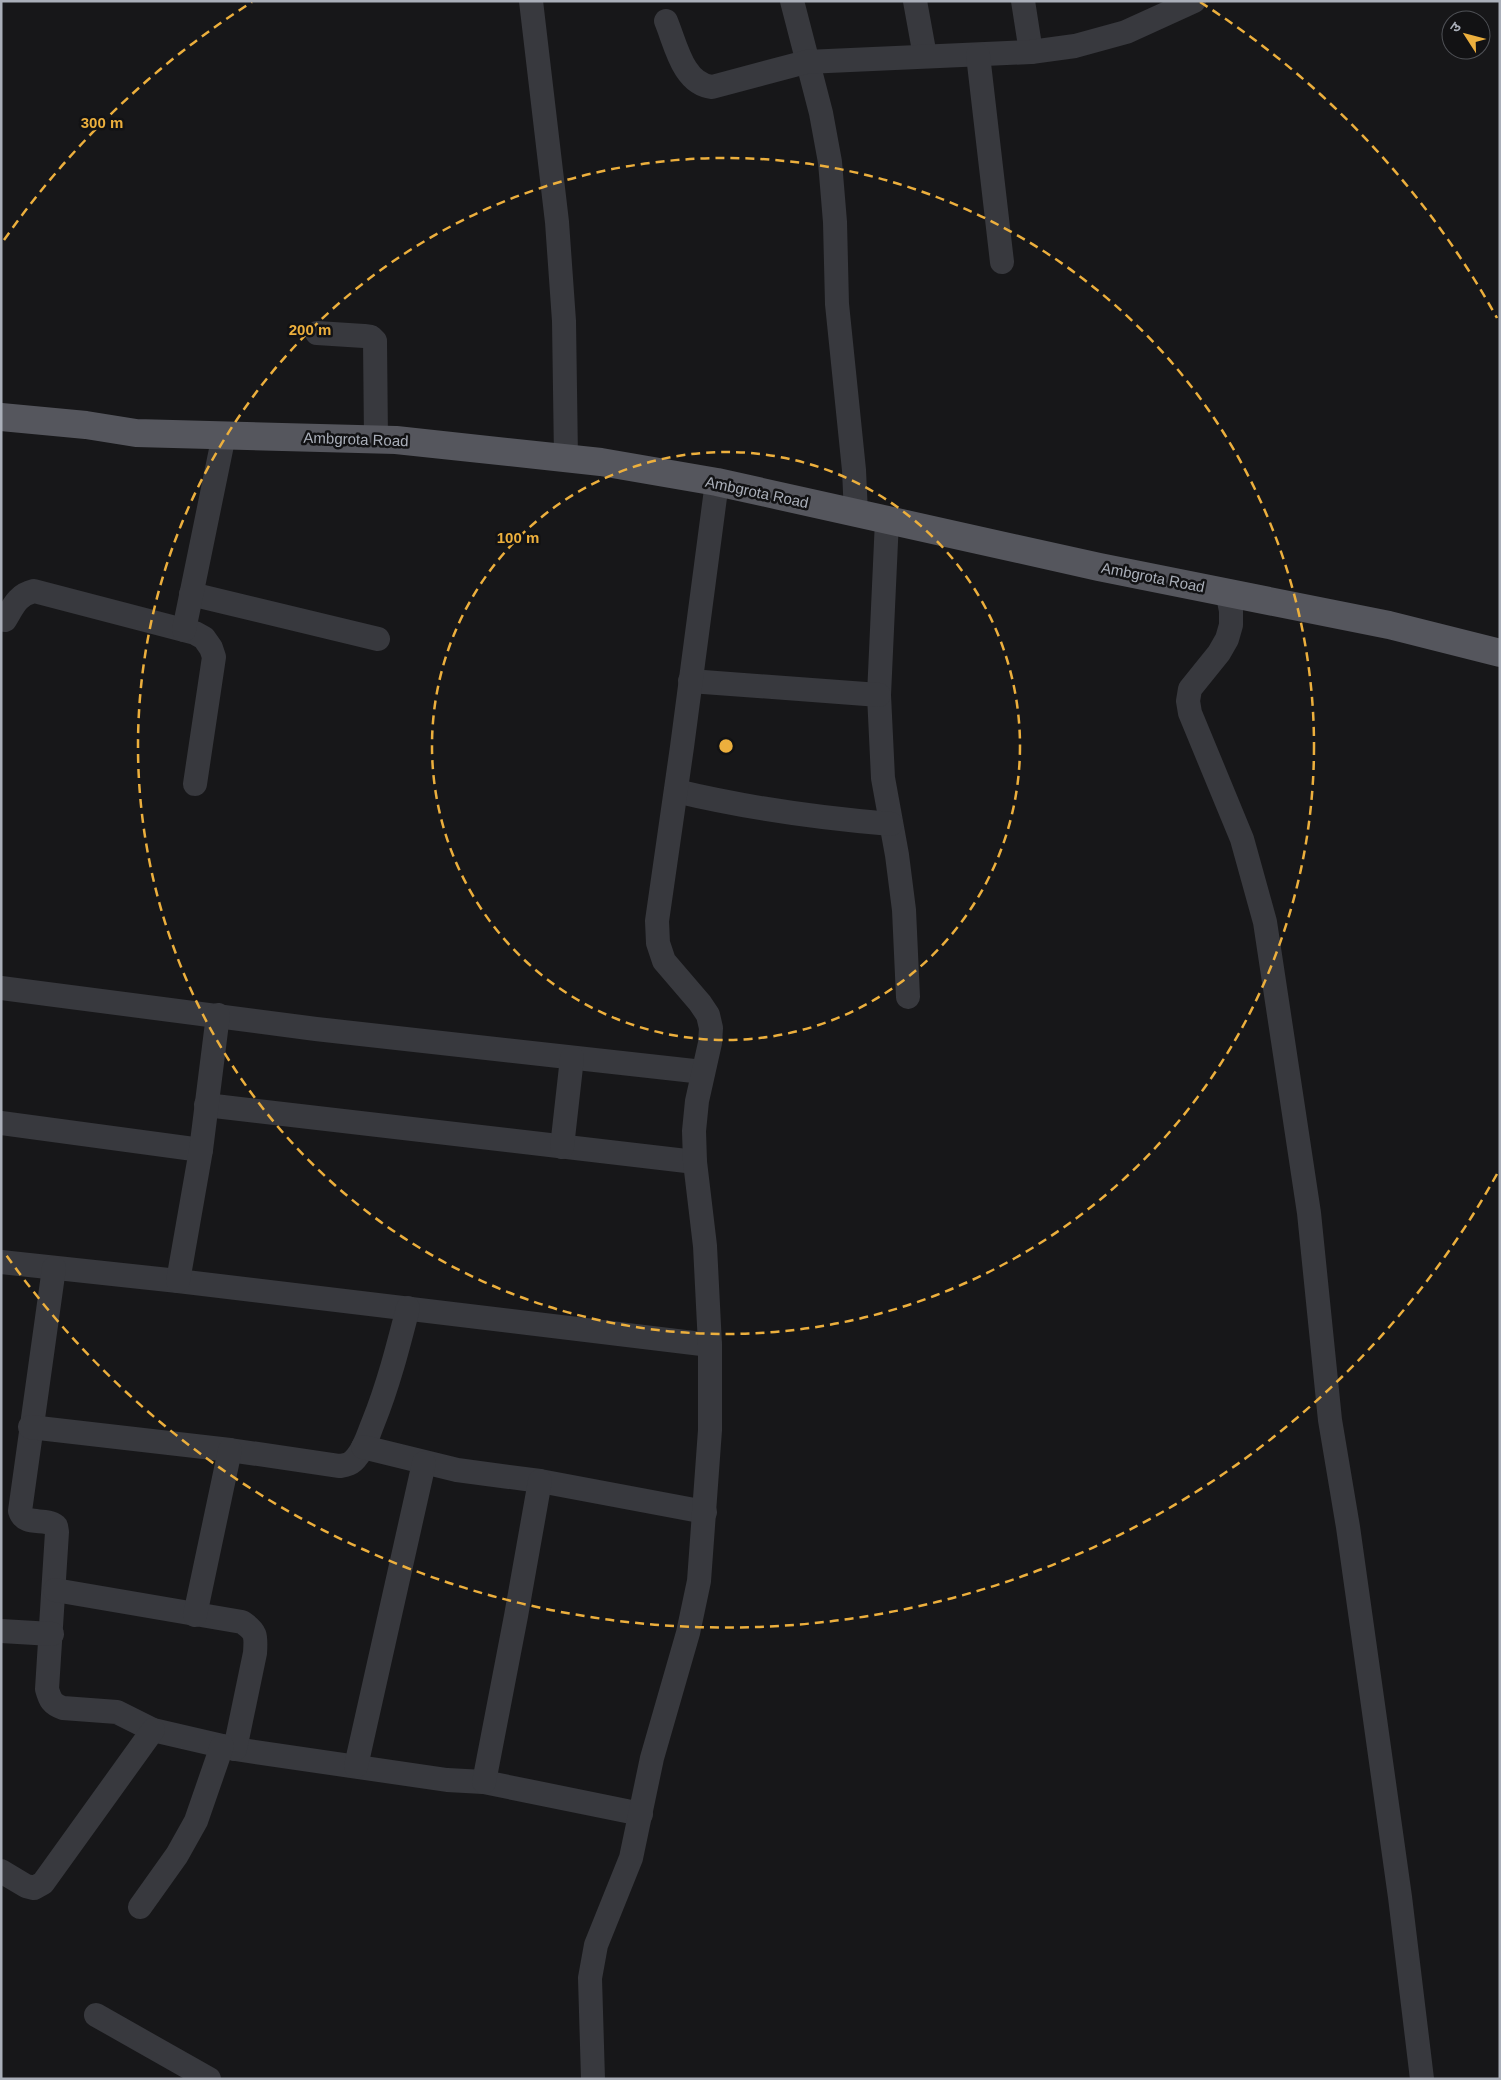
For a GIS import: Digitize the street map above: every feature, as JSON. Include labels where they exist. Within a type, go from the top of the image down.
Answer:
[{"type":"main road","name":"Ambgrota Road","points":[[1,417],[86,424],[136,433],[376,439],[447,444],[601,462],[717,482],[1107,568],[1389,624],[1500,653]]},
{"type":"street","points":[[532,1],[558,232],[564,321],[566,458]]},
{"type":"street","points":[[792,1],[820,112],[830,162],[836,222],[838,311],[854,470],[856,514]]},
{"type":"street","points":[[915,1],[925,56]]},
{"type":"street","points":[[1022,1],[1031,52]]},
{"type":"street","points":[[666,21],[688,73],[695,82],[703,86],[712,87],[806,62],[1031,52],[1075,46],[1126,32],[1194,1]]},
{"type":"street","points":[[978,55],[1002,262]]},
{"type":"street","points":[[317,333],[364,336],[371,337],[375,341],[376,439]]},
{"type":"street","points":[[184,630],[224,435]]},
{"type":"street","points":[[593,2079],[590,1978],[596,1945],[631,1858],[652,1758],[688,1633],[699,1581],[705,1512],[710,1430],[710,1345],[705,1246],[695,1162],[696,1111],[710,1043],[711,1028],[708,1015],[700,1003],[664,961],[658,943],[657,921],[717,482]]},
{"type":"street","points":[[887,520],[878,695],[883,778],[897,855],[904,910],[908,997]]},
{"type":"street","points":[[5,620],[16,600],[24,593],[34,591],[184,630],[204,638],[211,648],[214,657],[195,784]]},
{"type":"street","points":[[1227,591],[1231,611],[1231,625],[1227,638],[1219,653],[1190,689],[1188,701],[1190,713],[1242,839],[1265,922],[1309,1213],[1330,1420],[1348,1527],[1400,1897],[1422,2079]]},
{"type":"street","points":[[191,594],[378,639]]},
{"type":"street","points":[[690,681],[878,695]]},
{"type":"street","points":[[676,791],[738,805],[842,820],[891,824]]},
{"type":"street","points":[[1,988],[316,1029],[703,1072]]},
{"type":"street","points":[[178,1281],[201,1150],[218,1015]]},
{"type":"street","points":[[562,1147],[572,1058]]},
{"type":"street","points":[[206,1106],[695,1162]]},
{"type":"street","points":[[1,1123],[201,1150]]},
{"type":"street","points":[[1,1262],[178,1281],[710,1345]]},
{"type":"street","points":[[54,1268],[30,1427],[20,1511],[24,1519],[51,1522],[56,1526],[55,1590],[47,1689],[50,1700],[55,1705],[63,1708],[116,1712],[153,1730],[229,1748],[447,1780],[484,1782],[640,1814]]},
{"type":"street","points":[[30,1427],[230,1450],[340,1466],[349,1465],[357,1458],[364,1447],[397,1354],[408,1308]]},
{"type":"street","points":[[364,1447],[457,1470],[540,1481],[705,1512]]},
{"type":"street","points":[[196,1615],[230,1450]]},
{"type":"street","points":[[356,1766],[424,1463]]},
{"type":"street","points":[[484,1782],[540,1481]]},
{"type":"street","points":[[55,1590],[242,1622],[253,1630],[256,1639],[255,1653],[229,1748],[196,1821],[177,1855],[140,1907]]},
{"type":"street","points":[[1,1631],[52,1634]]},
{"type":"street","points":[[1,1871],[26,1886],[34,1888],[43,1883],[153,1730]]},
{"type":"street","points":[[96,2015],[209,2079]]}]
